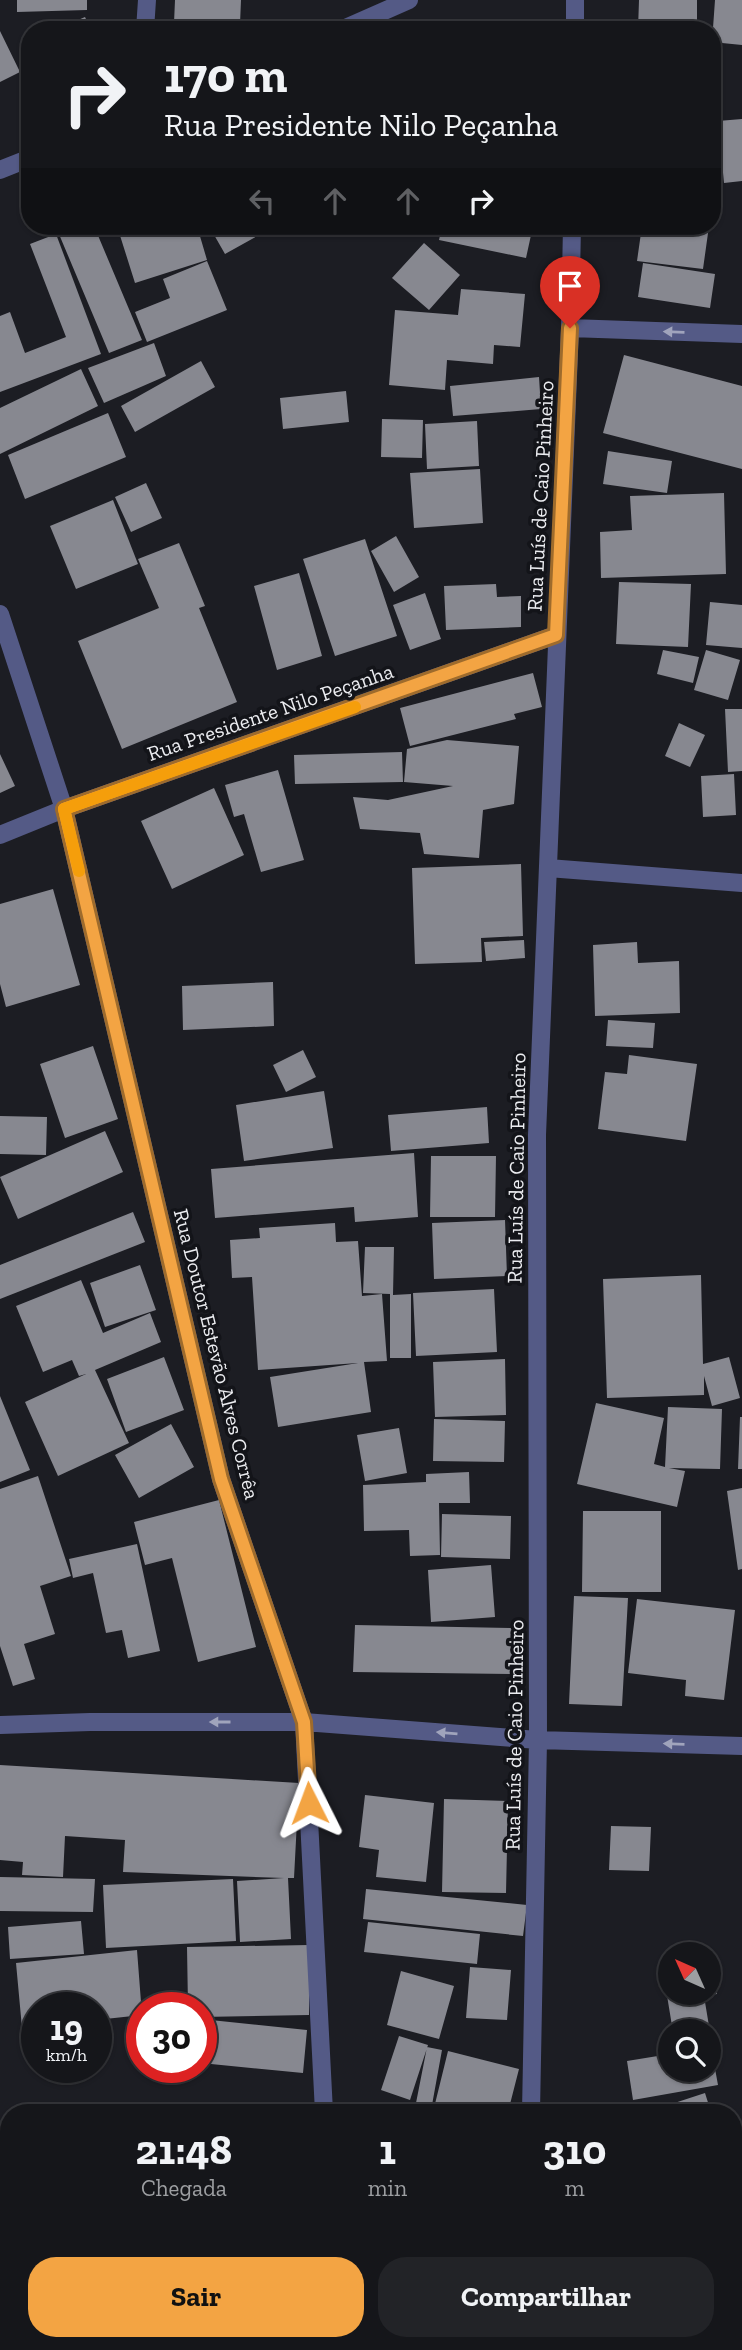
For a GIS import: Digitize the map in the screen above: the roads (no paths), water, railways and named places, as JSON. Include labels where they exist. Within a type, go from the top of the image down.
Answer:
[{"type":"street","points":[[146,21],[147,0]]},
{"type":"street","points":[[361,21],[409,0]]},
{"type":"street","points":[[575,0],[575,21]]},
{"type":"street","points":[[0,170],[21,162]]},
{"type":"street","name":"Rua Luís de Caio Pinheiro","points":[[530,2104],[538,1740],[537,1135],[572,235]]},
{"type":"street","points":[[570,328],[742,334]]},
{"type":"street","name":"Rua Doutor Estevão Alves Corrêa","points":[[0,614],[64,809],[221,1479],[304,1722],[324,2104]]},
{"type":"street","name":"Rua Presidente Nilo Peçanha","points":[[0,835],[64,809],[556,635]]},
{"type":"street","points":[[548,868],[742,883]]},
{"type":"street","points":[[0,1725],[90,1722],[304,1722],[538,1740],[742,1746]]}]
